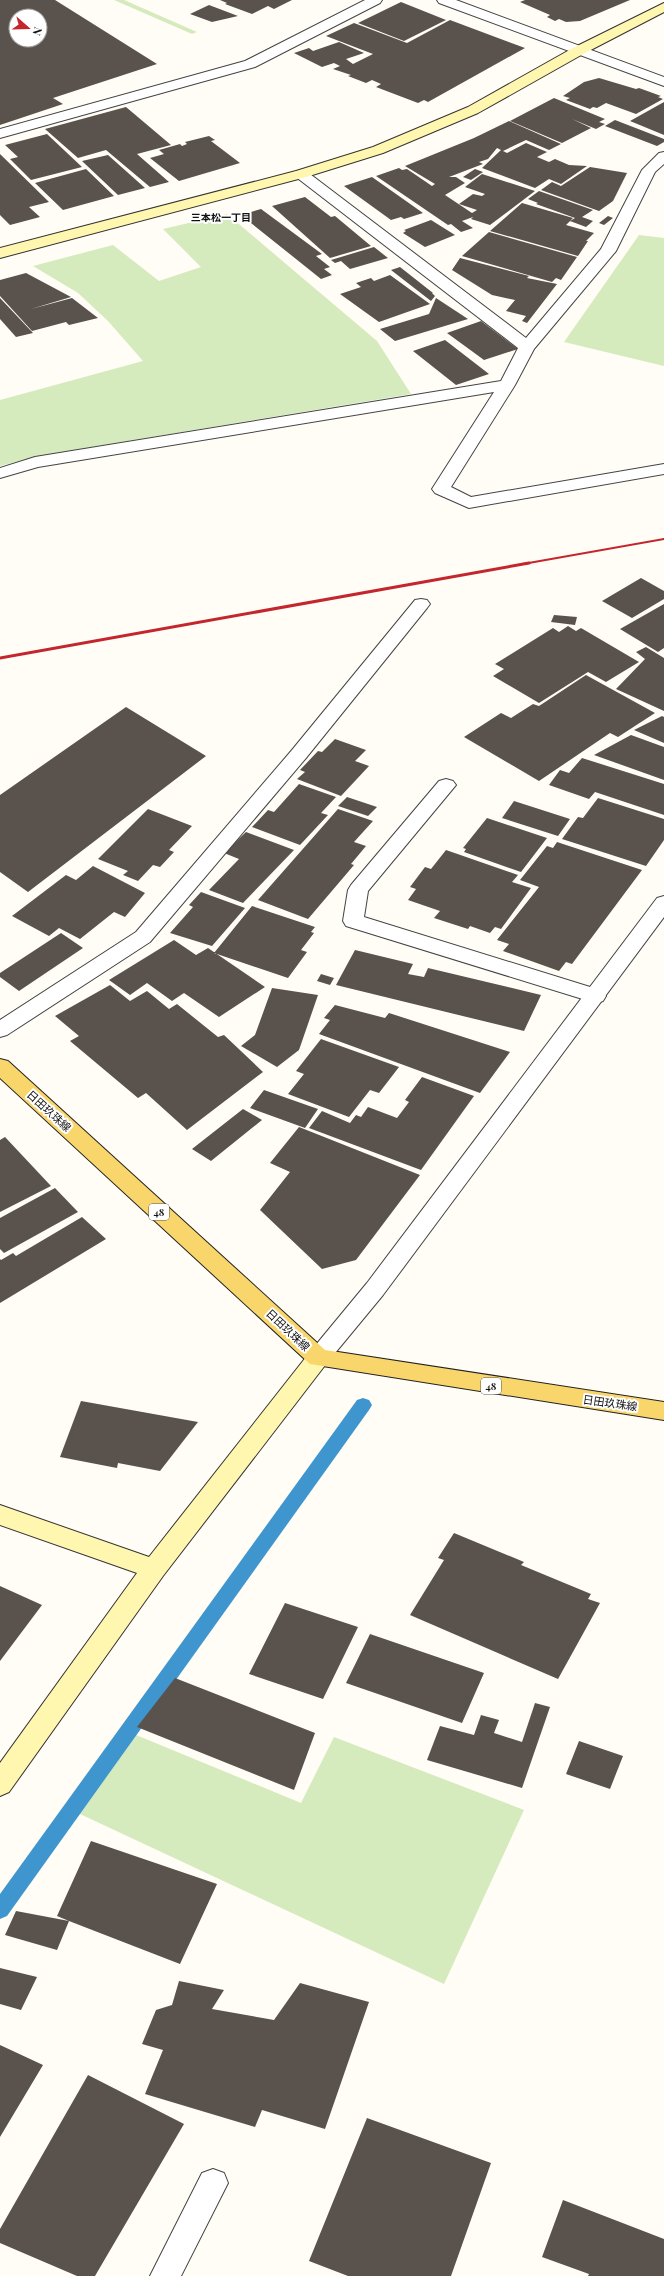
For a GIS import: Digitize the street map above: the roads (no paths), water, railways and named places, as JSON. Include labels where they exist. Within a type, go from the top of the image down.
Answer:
[{"type":"main road","name":"日田玖珠線","points":[[0,1066],[318,1358],[664,1411]]},
{"type":"street","points":[[0,134],[250,64],[375,0]]},
{"type":"street","points":[[444,0],[664,82]]},
{"type":"street","points":[[0,252],[301,174],[378,150],[473,110],[578,51],[664,7]]},
{"type":"street","points":[[664,156],[649,170],[608,251],[527,347],[507,385],[441,489],[469,503],[664,469]]},
{"type":"street","points":[[301,174],[527,347]]},
{"type":"street","points":[[0,473],[35,462],[507,385]]},
{"type":"street","points":[[2,1026],[143,938],[299,754],[421,604]]},
{"type":"street","points":[[446,785],[358,890],[352,921],[596,996]]},
{"type":"street","points":[[0,1784],[154,1569],[318,1358],[375,1289],[596,996],[664,903]]},
{"type":"street","points":[[0,1515],[154,1569]]},
{"type":"street","points":[[165,2276],[213,2183]]},
{"type":"waterway","points":[[0,1910],[363,1405]]},
{"type":"railway","points":[[523,564],[664,539]]},
{"type":"railway","points":[[0,658],[529,563]]},
{"type":"district","name":"三本松一丁目","points":[[221,217]]}]
